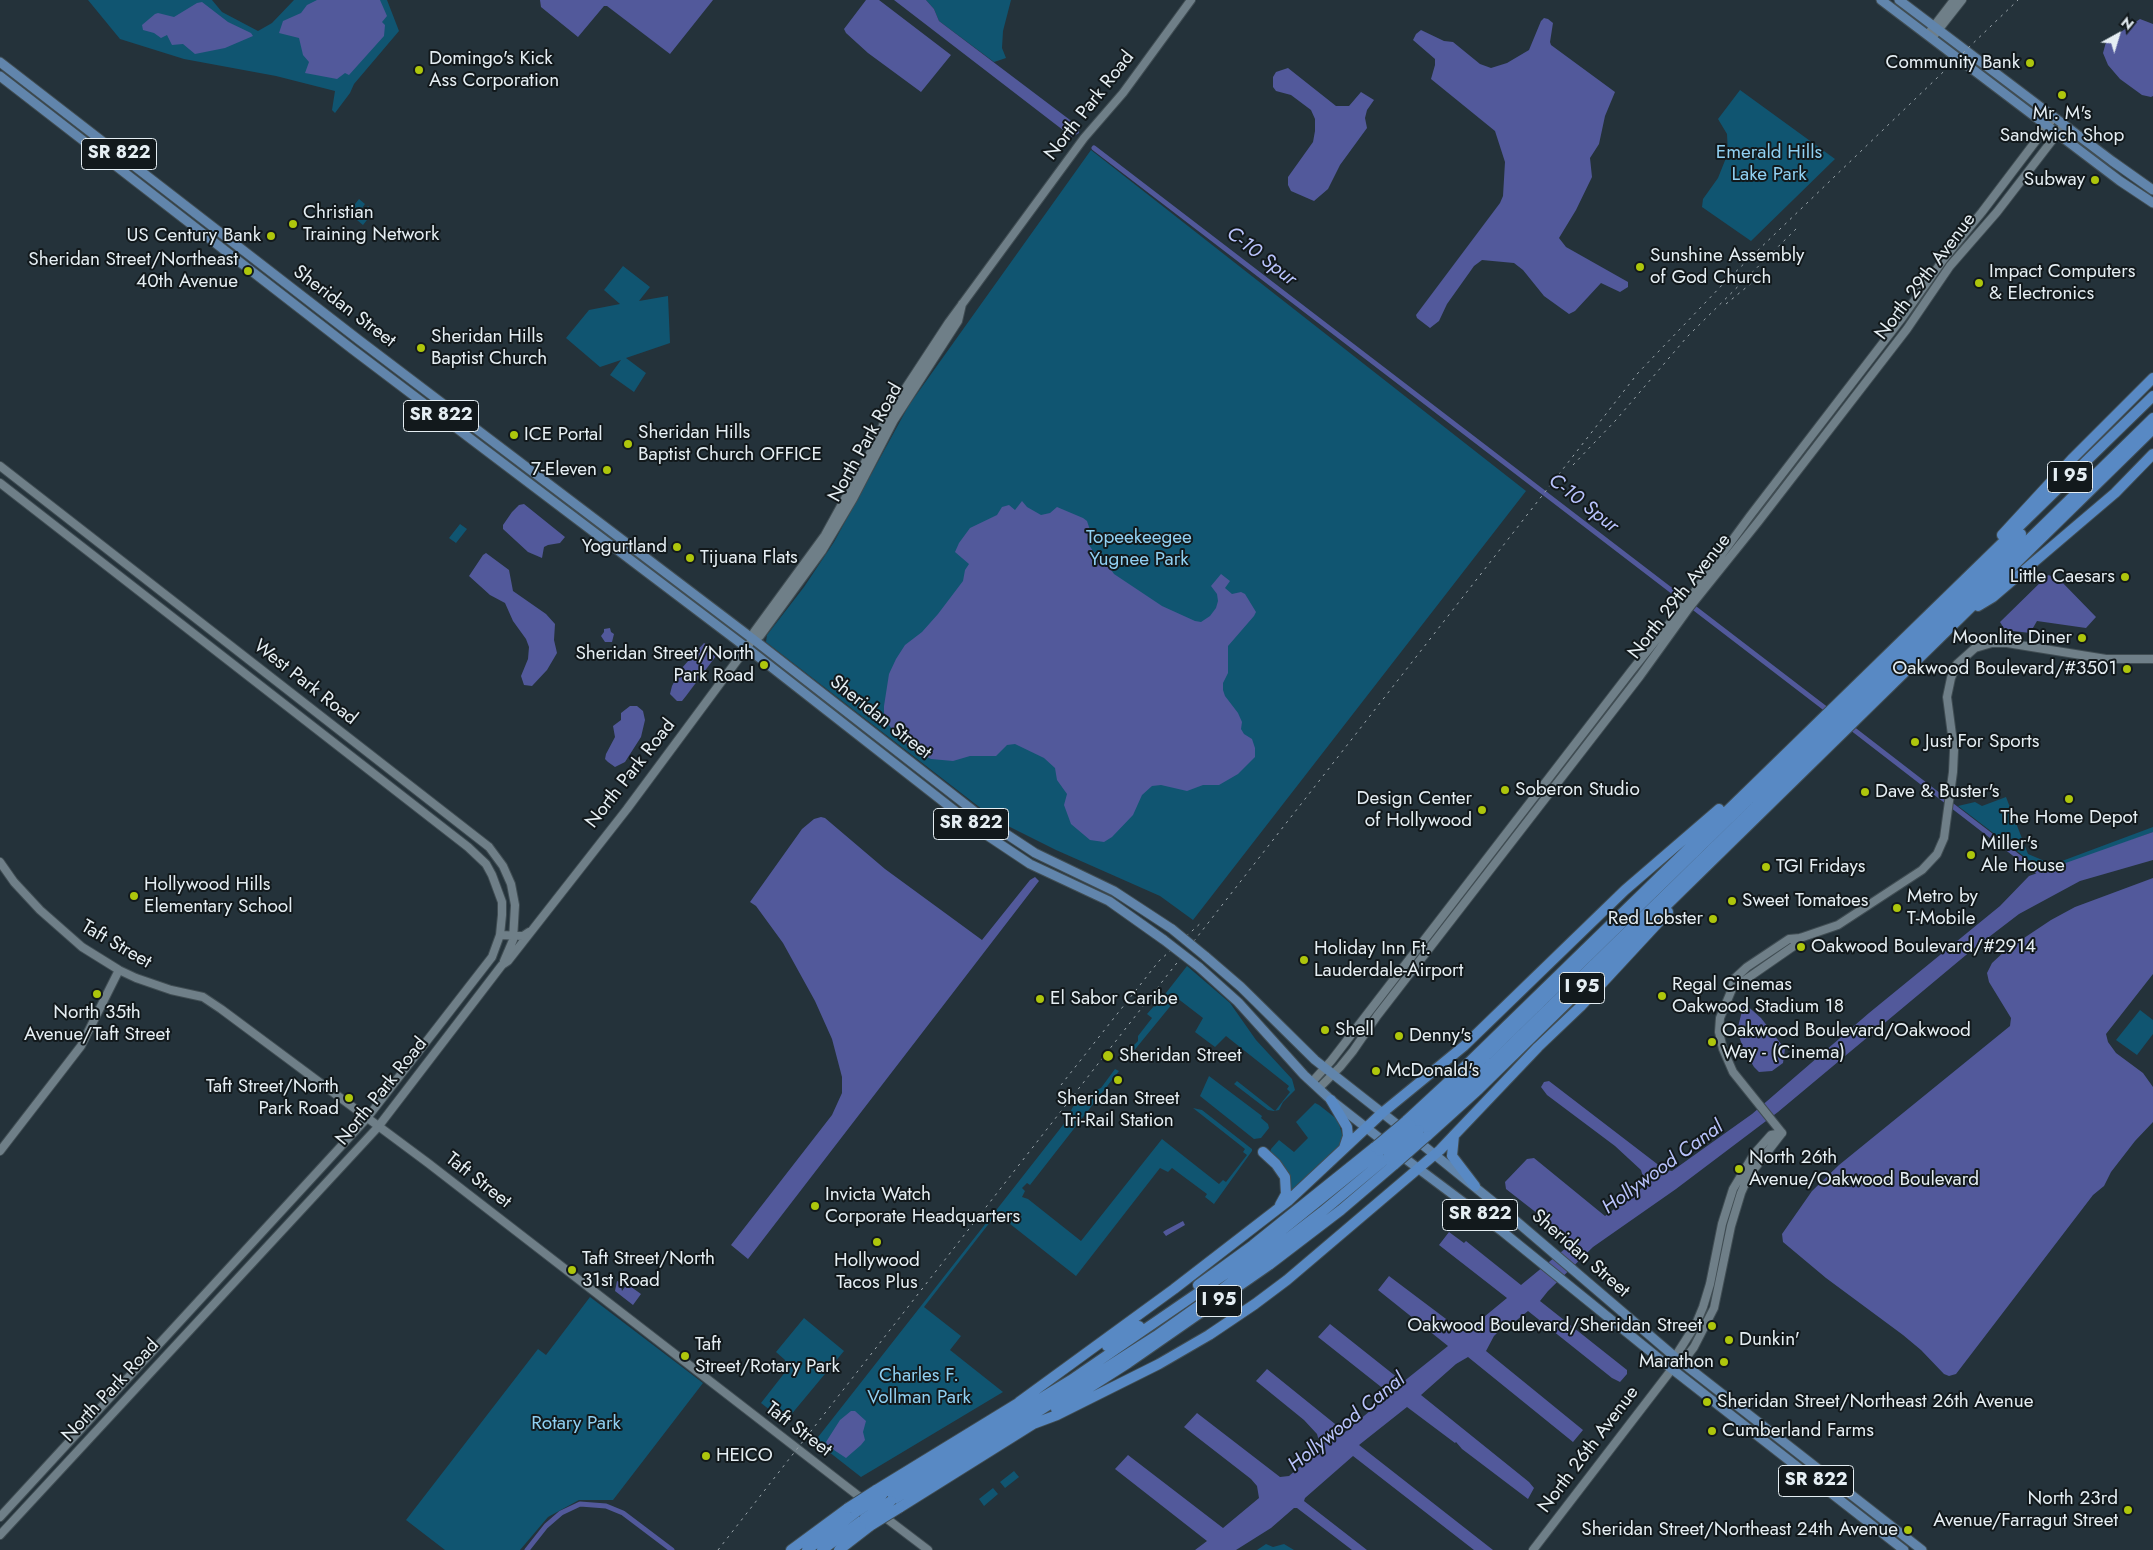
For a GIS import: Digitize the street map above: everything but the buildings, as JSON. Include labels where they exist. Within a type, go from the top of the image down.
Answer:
[{"type":"highway","points":[[1986,558],[2008,528],[2073,458],[2153,378]]},
{"type":"highway","name":"I 95","points":[[838,1550],[860,1516],[887,1498],[1033,1424],[1136,1358],[1269,1265],[1340,1210],[1384,1155],[1416,1128],[1459,1072],[1763,774],[1830,727],[1848,710],[1986,558],[2153,396]]},
{"type":"highway","points":[[1848,710],[2153,404]]},
{"type":"highway","points":[[1848,710],[2153,418]]},
{"type":"highway","name":"I 95","points":[[791,1550],[860,1516],[887,1498],[1019,1402],[1166,1308],[1384,1155],[1416,1128],[1486,1082],[1735,838],[1830,727],[1966,613],[2153,429]]},
{"type":"highway","points":[[1966,613],[1993,597],[2115,493],[2153,454]]},
{"type":"highway","points":[[1416,1128],[1473,1069],[1830,727]]},
{"type":"highway","points":[[1019,1402],[1174,1289],[1278,1208],[1382,1113],[1464,1046],[1579,933],[1675,846],[1750,781],[1763,774]]},
{"type":"highway","points":[[1033,1424],[1057,1415],[1159,1364],[1224,1325],[1287,1280],[1333,1238],[1435,1155],[1454,1133],[1605,981],[1735,838]]},
{"type":"highway","points":[[1331,1100],[1347,1127],[1348,1136],[1344,1149]]},
{"type":"highway","points":[[1454,1133],[1452,1156],[1475,1186]]},
{"type":"highway","points":[[1263,1152],[1285,1176],[1286,1194],[1278,1208]]},
{"type":"highway","points":[[887,1498],[1071,1380],[1240,1264],[1384,1155]]},
{"type":"highway","points":[[807,1550],[860,1516]]},
{"type":"highway","points":[[822,1550],[860,1516]]},
{"type":"main road","points":[[1881,0],[2153,203]]},
{"type":"main road","points":[[1899,0],[2153,190]]},
{"type":"main road","name":"Sheridan Street","points":[[0,62],[1015,842],[1114,891],[1172,929],[1242,987],[1324,1068],[1475,1186],[1679,1360],[1920,1548]]},
{"type":"main road","name":"Sheridan Street","points":[[0,76],[352,349],[747,648],[1009,851],[1030,864],[1103,898],[1125,911],[1199,967],[1238,1002],[1331,1100],[1541,1262],[1672,1369],[1904,1550]]},
{"type":"main road","points":[[114,164],[124,162],[159,188],[172,195]]},
{"type":"main road","points":[[477,443],[484,434]]},
{"type":"main road","points":[[583,524],[599,522]]},
{"type":"main road","points":[[1773,1448],[1793,1455],[1800,1454]]},
{"type":"main road","points":[[1792,1463],[1803,1462],[1818,1468]]},
{"type":"main road","points":[[1894,1542],[1908,1547],[1920,1548]]},
{"type":"street","name":"North Park Road","points":[[0,1535],[378,1127],[502,965],[508,961],[627,809],[747,648],[753,639],[754,632],[825,535],[875,444],[886,418],[962,304],[1078,146],[1123,93],[1191,0]]},
{"type":"street","points":[[1930,37],[1954,0]]},
{"type":"street","points":[[1936,28],[1962,0]]},
{"type":"street","name":"North 29th Avenue","points":[[1315,1085],[1333,1075],[1353,1051],[1634,683],[1745,523],[1902,318],[1943,260],[2054,117]]},
{"type":"street","name":"North 29th Avenue","points":[[1315,1085],[1324,1068],[1632,670],[1689,604],[1880,364],[1951,266],[1997,212],[2064,125]]},
{"type":"street","name":"West Park Road","points":[[0,466],[489,847],[503,866],[511,884],[515,905],[513,936],[502,965]]},
{"type":"street","name":"West Park Road","points":[[0,484],[479,856],[492,875],[499,890],[502,909],[500,936],[492,957]]},
{"type":"street","name":"North 26th Avenue","points":[[1533,1550],[1704,1330],[1714,1308],[1733,1218],[1741,1193],[1748,1177],[1782,1133],[1733,1072],[1722,1050],[1719,1032],[1720,1018],[1734,979],[1789,939],[1800,938],[1838,925],[1922,870],[1932,860],[1944,838],[1949,810],[1954,750],[1947,697],[1951,678],[1957,664],[1975,648],[1992,643],[2007,643],[2106,659],[2153,659]]},
{"type":"street","name":"Taft Street","points":[[0,862],[14,882],[62,931],[82,947],[119,970],[152,984],[203,997],[221,1008],[428,1163],[928,1550]]},
{"type":"street","points":[[500,936],[523,936],[529,932]]},
{"type":"street","name":"North Park Road","points":[[0,1517],[366,1118],[492,957]]},
{"type":"street","points":[[0,1151],[81,1046],[119,970]]},
{"type":"green space","points":[[88,0],[212,0],[222,12],[258,31],[272,23],[294,0],[387,0],[399,31],[354,84],[350,93],[335,113],[332,110],[335,91],[276,76],[184,59],[120,39]]},
{"type":"green space","points":[[926,0],[1011,0],[1003,31],[1002,48],[1006,58],[994,62],[939,21],[934,9]]},
{"type":"green space","name":"Emerald Hills Lake Park","points":[[1740,90],[1835,159],[1751,241],[1702,207],[1703,199],[1718,178],[1728,153],[1727,134],[1718,119]]},
{"type":"green space","name":"Topeekeegee Yugnee Park","points":[[1091,150],[1526,491],[1193,920],[1160,896],[1056,850],[996,820],[766,642],[767,635],[804,587],[834,542],[909,405]]},
{"type":"green space","points":[[359,199],[365,204],[355,218],[348,213]]},
{"type":"green space","points":[[368,206],[374,211],[363,225],[357,220]]},
{"type":"green space","points":[[623,266],[650,287],[639,301],[668,296],[670,343],[626,358],[646,373],[634,392],[610,375],[621,360],[600,367],[566,338],[589,310],[620,304],[604,290]]},
{"type":"green space","points":[[460,524],[467,529],[456,543],[449,538]]},
{"type":"green space","points":[[2006,797],[2028,854],[2047,862],[2062,861],[2153,827],[2153,832],[2074,862],[2051,867],[2034,864],[1958,806],[1975,802],[1982,806]]},
{"type":"green space","points":[[1187,966],[1230,1003],[1256,1040],[1292,1079],[1295,1090],[1283,1102],[1279,1110],[1275,1111],[1290,1092],[1287,1089],[1289,1086],[1226,1036],[1215,1047],[1195,1032],[1203,1018],[1177,998],[1128,1058],[1127,1052],[1138,1041],[1138,1036],[1152,1018],[1147,1014],[1155,1007]]},
{"type":"green space","points":[[2140,1010],[2153,1020],[2153,1034],[2137,1055],[2116,1040]]},
{"type":"green space","name":"Charles F. Vollman Park","points":[[1115,1069],[1119,1071],[1030,1185],[1027,1183],[1022,1188],[1025,1191],[1022,1197],[1028,1199],[1081,1241],[1162,1139],[1219,1184],[1223,1180],[1226,1182],[1247,1155],[1243,1152],[1245,1149],[1193,1108],[1202,1110],[1252,1149],[1252,1151],[1214,1204],[1205,1197],[1207,1194],[1172,1168],[1168,1172],[1160,1168],[1076,1276],[1000,1216],[997,1219],[994,1217],[924,1307],[961,1336],[950,1350],[1003,1392],[861,1477],[815,1441],[1063,1125],[1074,1105],[1085,1094],[1090,1098],[1096,1090],[1101,1088]]},
{"type":"green space","points":[[1209,1076],[1262,1116],[1261,1118],[1268,1124],[1269,1128],[1261,1138],[1254,1139],[1200,1096]]},
{"type":"green space","points":[[1237,1081],[1275,1111],[1268,1110],[1234,1084]]},
{"type":"green space","points":[[1315,1103],[1338,1120],[1342,1134],[1346,1135],[1343,1145],[1291,1193],[1270,1153],[1271,1149],[1279,1140],[1294,1152],[1308,1138],[1296,1122]]},
{"type":"green space","name":"Rotary Park","points":[[590,1297],[703,1383],[613,1500],[579,1500],[548,1517],[520,1550],[445,1550],[406,1520],[538,1349],[546,1355]]},
{"type":"green space","points":[[804,1318],[844,1351],[785,1422],[761,1403],[786,1371],[784,1368],[785,1360],[776,1352]]},
{"type":"green space","points":[[1014,1471],[1019,1477],[1005,1488],[1000,1482]]},
{"type":"green space","points":[[993,1488],[998,1494],[984,1506],[979,1499]]},
{"type":"green space","points":[[1266,1544],[1273,1547],[1284,1544],[1294,1550],[1257,1550]]},
{"type":"water","points":[[317,0],[380,0],[387,16],[382,22],[385,25],[384,36],[349,75],[345,73],[337,79],[305,73],[309,62],[303,55],[299,38],[279,33],[283,21],[301,13],[307,5]]},
{"type":"water","points":[[540,0],[713,0],[670,54],[607,6],[604,6],[578,37],[541,7]]},
{"type":"water","points":[[866,0],[879,0],[951,55],[921,92],[868,53],[846,33],[844,29]]},
{"type":"water","points":[[894,0],[926,0],[934,9],[939,21],[1078,126],[1079,133],[1072,137]]},
{"type":"water","points":[[202,2],[228,22],[251,33],[253,36],[225,48],[195,54],[183,44],[172,45],[167,35],[161,38],[154,33],[143,30],[142,25],[155,14],[174,17]]},
{"type":"water","points":[[1544,18],[1553,23],[1551,45],[1615,92],[1605,116],[1599,144],[1590,158],[1592,177],[1576,210],[1559,238],[1566,247],[1628,282],[1628,287],[1620,292],[1601,283],[1575,311],[1569,314],[1544,296],[1523,270],[1514,263],[1482,260],[1474,266],[1447,304],[1439,321],[1430,328],[1417,318],[1416,315],[1500,203],[1503,196],[1505,162],[1495,131],[1431,79],[1435,59],[1413,40],[1421,30],[1444,41],[1453,42],[1480,64],[1491,68],[1507,63],[1529,50]]},
{"type":"water","points":[[2140,19],[2153,24],[2153,96],[2151,97],[2142,95],[2120,79],[2108,65],[2103,53],[2106,42]]},
{"type":"water","points":[[1288,68],[1336,106],[1349,106],[1361,92],[1374,100],[1367,110],[1365,118],[1367,128],[1340,165],[1328,189],[1314,201],[1291,191],[1288,185],[1288,177],[1313,142],[1315,119],[1311,110],[1291,95],[1276,91],[1273,87],[1273,77],[1276,72]]},
{"type":"water","points":[[1022,501],[1027,507],[1041,515],[1050,513],[1057,507],[1087,521],[1090,530],[1087,542],[1093,551],[1105,561],[1114,574],[1162,606],[1201,622],[1210,616],[1216,608],[1217,594],[1211,586],[1221,574],[1230,581],[1225,588],[1232,594],[1241,592],[1245,594],[1256,612],[1228,646],[1228,673],[1223,683],[1225,696],[1238,713],[1242,722],[1241,729],[1244,734],[1252,739],[1255,757],[1238,774],[1219,785],[1203,785],[1187,791],[1161,785],[1152,786],[1142,795],[1133,815],[1112,837],[1104,842],[1090,840],[1071,824],[1064,805],[1067,794],[1057,780],[1055,768],[1044,758],[1015,744],[1007,745],[996,756],[970,756],[953,761],[931,759],[913,750],[898,737],[884,715],[889,674],[896,659],[905,645],[922,632],[938,614],[963,581],[965,570],[969,564],[955,552],[959,543],[970,528],[997,515],[1002,507],[1009,505],[1015,510]]},
{"type":"water","points":[[524,504],[565,537],[560,543],[544,547],[542,558],[528,552],[503,529],[503,525],[512,512],[519,505]]},
{"type":"water","points":[[486,553],[509,570],[513,591],[546,614],[555,624],[554,640],[557,653],[547,670],[532,686],[524,685],[521,676],[528,659],[529,647],[526,639],[513,621],[505,603],[490,595],[469,576]]},
{"type":"water","points":[[2048,575],[2058,578],[2096,617],[2086,628],[2037,621],[2030,633],[2005,630],[2000,622]]},
{"type":"water","points":[[610,628],[614,634],[612,642],[605,642],[601,636],[604,629]]},
{"type":"water","points":[[704,643],[715,650],[716,656],[682,701],[677,701],[670,694],[672,686],[681,669]]},
{"type":"water","points":[[630,706],[637,706],[643,711],[645,720],[641,737],[625,762],[615,767],[605,759],[606,754],[615,737],[613,726],[621,720],[621,713]]},
{"type":"water","points":[[825,818],[885,869],[982,940],[1030,880],[1035,877],[1039,881],[748,1259],[731,1245],[832,1115],[842,1093],[842,1077],[832,1039],[815,1001],[783,943],[756,906],[750,902],[802,829],[814,819]]},
{"type":"water","points":[[2153,832],[2153,860],[2080,881],[2019,914],[1972,950],[1778,1112],[1676,1189],[1593,1247],[1548,1291],[1540,1301],[1627,1370],[1627,1374],[1620,1382],[1612,1378],[1528,1311],[1512,1324],[1502,1328],[1494,1336],[1486,1351],[1583,1430],[1573,1442],[1468,1357],[1456,1364],[1421,1395],[1529,1482],[1534,1488],[1528,1499],[1462,1449],[1456,1442],[1407,1407],[1359,1445],[1493,1550],[1474,1550],[1353,1456],[1305,1498],[1304,1501],[1367,1550],[1352,1550],[1297,1508],[1294,1508],[1271,1528],[1236,1550],[1195,1550],[1207,1541],[1115,1469],[1128,1455],[1223,1528],[1259,1498],[1257,1486],[1251,1479],[1184,1427],[1197,1413],[1280,1477],[1289,1476],[1321,1448],[1317,1434],[1304,1420],[1256,1381],[1267,1369],[1345,1432],[1390,1394],[1318,1337],[1330,1324],[1403,1382],[1448,1346],[1378,1290],[1389,1276],[1462,1331],[1467,1331],[1507,1298],[1439,1245],[1449,1232],[1464,1243],[1466,1241],[1521,1285],[1566,1248],[1570,1239],[1506,1189],[1505,1182],[1527,1159],[1534,1158],[1605,1216],[1642,1188],[1644,1180],[1641,1170],[1615,1146],[1547,1095],[1541,1087],[1544,1082],[1549,1081],[1665,1170],[1672,1171],[1752,1114],[1869,1013],[2000,906],[2029,876]]},
{"type":"water","points":[[2153,878],[2153,974],[2106,1034],[2108,1042],[2116,1053],[2143,1073],[2153,1087],[2153,1122],[2135,1141],[2111,1172],[2104,1186],[2093,1195],[1956,1374],[1949,1376],[1944,1374],[1921,1350],[1903,1335],[1826,1278],[1783,1242],[1782,1234],[1812,1191],[1839,1165],[2010,1026],[2011,1018],[1989,982],[1987,973],[1992,963],[2006,950],[2051,920],[2075,907]]},
{"type":"water","points":[[1744,1003],[1761,1018],[1785,1049],[1783,1063],[1772,1071],[1759,1072],[1744,1050],[1737,1031]]},
{"type":"water","points":[[1183,1221],[1185,1225],[1166,1236],[1163,1232],[1166,1230]]},
{"type":"water","points":[[617,1281],[620,1282],[622,1291],[627,1284],[641,1294],[633,1305],[615,1291]]},
{"type":"water","points":[[851,1411],[855,1411],[866,1421],[863,1432],[865,1440],[846,1458],[828,1446],[826,1442],[840,1420]]},
{"type":"waterway","name":"C-10 Spur","points":[[1094,148],[1830,712]]},
{"type":"waterway","name":"C-10 Spur","points":[[1849,726],[2042,875]]},
{"type":"waterway","name":"Hollywood Canal","points":[[527,1550],[546,1526],[561,1513],[580,1504],[606,1506],[623,1513],[672,1550]]},
{"type":"railway","points":[[718,1550],[1638,373],[1725,282],[2018,0]]},
{"type":"railway","points":[[1573,465],[1616,420],[1687,337],[1798,227]]},
{"type":"railway","points":[[1726,304],[1759,277]]},
{"type":"railway","points":[[1061,1085],[1159,961],[1203,921]]},
{"type":"place","name":"Community Bank","points":[[2030,63]]},
{"type":"place","name":"Domingo's Kick Ass Corporation","points":[[419,70]]},
{"type":"place","name":"Mr. M's Sandwich Shop","points":[[2062,95]]},
{"type":"place","name":"Subway","points":[[2095,180]]},
{"type":"place","name":"Christian Training Network","points":[[293,224]]},
{"type":"place","name":"US Century Bank","points":[[271,236]]},
{"type":"place","name":"Sunshine Assembly of God Church","points":[[1640,267]]},
{"type":"place","name":"Sheridan Street/Northeast 40th Avenue","points":[[248,271]]},
{"type":"place","name":"Impact Computers & Electronics","points":[[1979,283]]},
{"type":"place","name":"Sheridan Hills Baptist Church","points":[[421,348]]},
{"type":"place","name":"ICE Portal","points":[[514,435]]},
{"type":"place","name":"Sheridan Hills Baptist Church OFFICE","points":[[628,444]]},
{"type":"place","name":"7-Eleven","points":[[607,470]]},
{"type":"place","name":"Yogurtland","points":[[677,547]]},
{"type":"place","name":"Tijuana Flats","points":[[690,558]]},
{"type":"place","name":"Little Caesars","points":[[2125,577]]},
{"type":"place","name":"Moonlite Diner","points":[[2082,638]]},
{"type":"place","name":"Sheridan Street/North Park Road","points":[[764,665]]},
{"type":"place","name":"Oakwood Boulevard/#3501","points":[[2127,669]]},
{"type":"place","name":"Just For Sports","points":[[1915,742]]},
{"type":"place","name":"Soberon Studio","points":[[1505,790]]},
{"type":"place","name":"Dave & Buster's","points":[[1865,792]]},
{"type":"place","name":"The Home Depot","points":[[2069,799]]},
{"type":"place","name":"Design Center of Hollywood","points":[[1482,810]]},
{"type":"place","name":"Miller's Ale House","points":[[1971,855]]},
{"type":"place","name":"TGI Fridays","points":[[1766,867]]},
{"type":"place","name":"Hollywood Hills Elementary School","points":[[134,896]]},
{"type":"place","name":"Sweet Tomatoes","points":[[1732,901]]},
{"type":"place","name":"Metro by T-Mobile","points":[[1897,908]]},
{"type":"place","name":"Red Lobster","points":[[1713,919]]},
{"type":"place","name":"Oakwood Boulevard/#2914","points":[[1801,947]]},
{"type":"place","name":"Holiday Inn Ft. Lauderdale-Airport","points":[[1304,960]]},
{"type":"place","name":"North 35th Avenue/Taft Street","points":[[97,994]]},
{"type":"place","name":"Regal Cinemas Oakwood Stadium 18","points":[[1662,996]]},
{"type":"place","name":"El Sabor Caribe","points":[[1040,999]]},
{"type":"place","name":"Shell","points":[[1325,1030]]},
{"type":"place","name":"Denny's","points":[[1399,1036]]},
{"type":"place","name":"Oakwood Boulevard/Oakwood Way - (Cinema)","points":[[1712,1042]]},
{"type":"place","name":"Sheridan Street","points":[[1108,1056]]},
{"type":"place","name":"McDonald's","points":[[1376,1071]]},
{"type":"place","name":"Sheridan Street Tri-Rail Station","points":[[1118,1080]]},
{"type":"place","name":"Taft Street/North Park Road","points":[[349,1098]]},
{"type":"place","name":"North 26th Avenue/Oakwood Boulevard","points":[[1739,1169]]},
{"type":"place","name":"Invicta Watch Corporate Headquarters","points":[[815,1206]]},
{"type":"place","name":"Hollywood Tacos Plus","points":[[877,1242]]},
{"type":"place","name":"Taft Street/North 31st Road","points":[[572,1270]]},
{"type":"place","name":"Oakwood Boulevard/Sheridan Street","points":[[1712,1326]]},
{"type":"place","name":"Dunkin'","points":[[1729,1340]]},
{"type":"place","name":"Taft Street/Rotary Park","points":[[685,1356]]},
{"type":"place","name":"Marathon","points":[[1724,1362]]},
{"type":"place","name":"Sheridan Street/Northeast 26th Avenue","points":[[1707,1402]]},
{"type":"place","name":"Cumberland Farms","points":[[1712,1431]]},
{"type":"place","name":"HEICO","points":[[706,1456]]},
{"type":"place","name":"North 23rd Avenue/Farragut Street","points":[[2128,1510]]},
{"type":"place","name":"Sheridan Street/Northeast 24th Avenue","points":[[1908,1530]]}]
